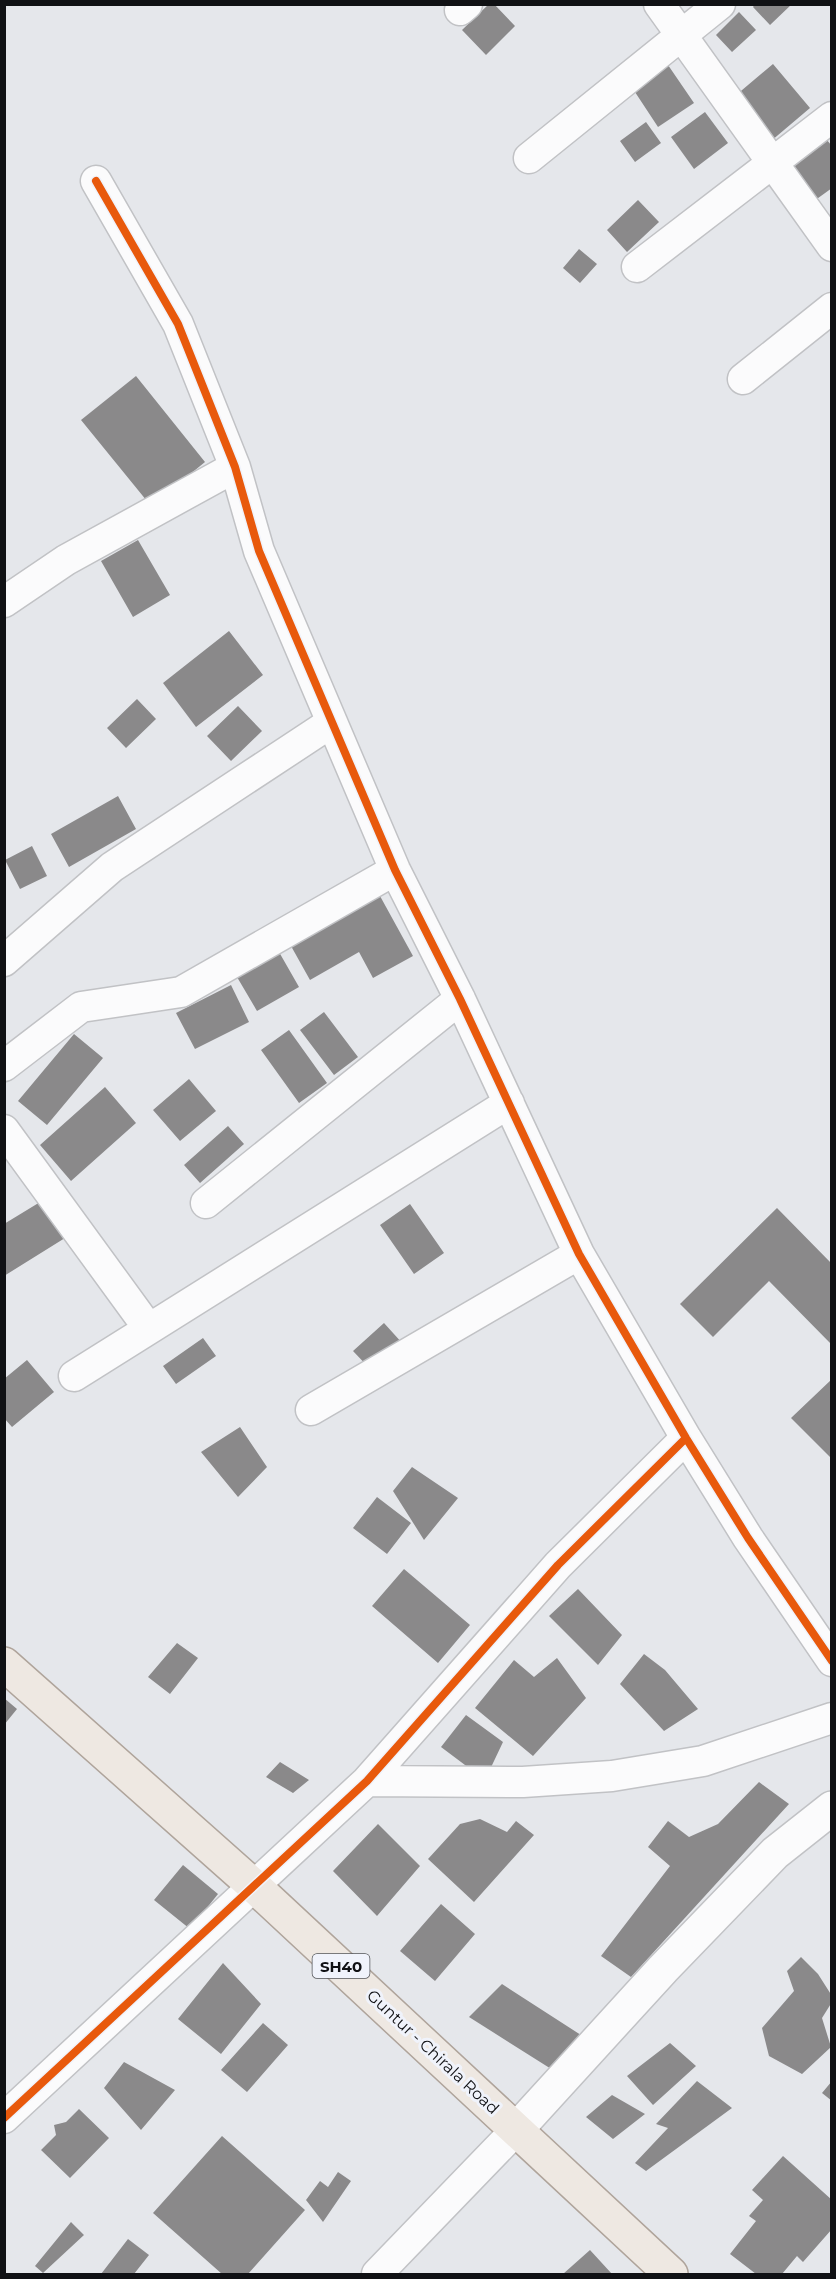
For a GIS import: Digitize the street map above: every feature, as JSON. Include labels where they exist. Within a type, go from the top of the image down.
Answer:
[{"type":"main road","name":"Guntur - Chirala Road","points":[[4,1664],[254,1886],[671,2274]]},
{"type":"main road","points":[[516,2130],[663,1969],[767,1862],[831,1808]]},
{"type":"street","points":[[659,4],[831,246]]},
{"type":"street","points":[[529,158],[720,4]]},
{"type":"street","points":[[637,267],[772,165],[831,117]]},
{"type":"street","points":[[96,181],[178,324],[235,467],[259,551],[395,870],[460,999],[579,1254],[686,1438],[748,1538],[831,1661]]},
{"type":"street","points":[[743,379],[831,308]]},
{"type":"street","points":[[4,602],[66,560],[235,467]]},
{"type":"street","points":[[4,962],[112,867],[332,722]]},
{"type":"street","points":[[4,1066],[81,1007],[181,992],[395,870]]},
{"type":"street","points":[[206,1203],[460,999]]},
{"type":"street","points":[[74,1376],[509,1103]]},
{"type":"street","points":[[4,1130],[149,1329]]},
{"type":"street","points":[[310,1410],[579,1254]]},
{"type":"street","points":[[4,2118],[367,1781],[558,1565],[686,1438]]},
{"type":"street","points":[[367,1781],[523,1782],[612,1776],[703,1761],[831,1718]]},
{"type":"street","points":[[377,2274],[516,2130]]},
{"type":"building","points":[[489,4],[494,4],[515,26],[486,55],[462,30]]},
{"type":"building","points":[[755,4],[792,4],[770,25],[753,7]]},
{"type":"building","points":[[739,12],[756,30],[732,52],[716,35]]},
{"type":"building","points":[[773,64],[810,108],[771,141],[735,96]]},
{"type":"building","points":[[668,65],[694,103],[658,127],[633,89]]},
{"type":"building","points":[[705,112],[728,143],[694,169],[671,137]]},
{"type":"building","points":[[646,122],[661,143],[635,162],[620,141]]},
{"type":"building","points":[[826,139],[832,146],[832,188],[814,201],[788,167]]},
{"type":"building","points":[[638,200],[659,222],[627,252],[607,230]]},
{"type":"building","points":[[579,249],[597,264],[580,283],[563,268]]},
{"type":"building","points":[[136,376],[205,462],[151,506],[81,420]]},
{"type":"building","points":[[138,540],[170,595],[133,617],[101,561]]},
{"type":"building","points":[[229,631],[263,675],[196,727],[163,683]]},
{"type":"building","points":[[137,699],[156,719],[126,748],[107,728]]},
{"type":"building","points":[[238,706],[262,731],[231,761],[207,736]]},
{"type":"building","points":[[118,796],[136,829],[69,867],[51,834]]},
{"type":"building","points":[[32,846],[47,876],[20,889],[5,860]]},
{"type":"building","points":[[380,896],[413,956],[373,978],[359,952],[310,980],[291,946]]},
{"type":"building","points":[[279,952],[299,987],[257,1011],[237,977]]},
{"type":"building","points":[[231,985],[249,1022],[195,1049],[176,1013]]},
{"type":"building","points":[[324,1012],[358,1057],[334,1075],[300,1030]]},
{"type":"building","points":[[289,1030],[327,1083],[299,1103],[261,1050]]},
{"type":"building","points":[[74,1034],[103,1058],[47,1125],[18,1101]]},
{"type":"building","points":[[189,1079],[216,1111],[180,1141],[153,1110]]},
{"type":"building","points":[[105,1087],[136,1123],[71,1181],[40,1145]]},
{"type":"building","points":[[228,1126],[244,1144],[200,1183],[184,1165]]},
{"type":"building","points":[[50,1196],[73,1233],[4,1276],[4,1224]]},
{"type":"building","points":[[410,1204],[444,1253],[414,1274],[380,1225]]},
{"type":"building","points":[[777,1208],[832,1264],[832,1345],[769,1281],[713,1337],[680,1304]]},
{"type":"building","points":[[384,1323],[403,1344],[373,1372],[353,1351]]},
{"type":"building","points":[[203,1338],[216,1356],[176,1384],[163,1366]]},
{"type":"building","points":[[27,1360],[54,1392],[12,1427],[4,1418],[4,1379]]},
{"type":"building","points":[[832,1379],[832,1459],[791,1418]]},
{"type":"building","points":[[240,1427],[267,1467],[238,1497],[201,1452]]},
{"type":"building","points":[[412,1467],[458,1498],[424,1540],[393,1491]]},
{"type":"building","points":[[377,1497],[411,1523],[387,1554],[353,1528]]},
{"type":"building","points":[[404,1569],[470,1625],[438,1663],[372,1606]]},
{"type":"building","points":[[578,1589],[622,1635],[598,1665],[549,1616]]},
{"type":"building","points":[[177,1643],[198,1658],[170,1694],[148,1677]]},
{"type":"building","points":[[644,1654],[665,1670],[698,1709],[664,1731],[620,1684]]},
{"type":"building","points":[[557,1658],[586,1698],[533,1756],[475,1708],[514,1660],[534,1677]]},
{"type":"building","points":[[4,1698],[17,1709],[4,1725]]},
{"type":"building","points":[[466,1715],[503,1742],[485,1780],[441,1747]]},
{"type":"building","points":[[280,1762],[309,1780],[293,1793],[266,1777]]},
{"type":"building","points":[[759,1782],[789,1804],[631,1977],[601,1956],[670,1866],[648,1847],[668,1821],[689,1837],[718,1824]]},
{"type":"building","points":[[480,1819],[507,1832],[516,1821],[534,1835],[474,1902],[428,1859],[460,1824]]},
{"type":"building","points":[[378,1824],[420,1866],[377,1916],[333,1871]]},
{"type":"building","points":[[183,1865],[218,1894],[190,1929],[154,1900]]},
{"type":"building","points":[[441,1904],[475,1934],[435,1981],[400,1951]]},
{"type":"building","points":[[801,1957],[818,1974],[832,1996],[832,2002],[822,2018],[831,2047],[802,2074],[769,2056],[762,2028],[794,1991],[787,1971]]},
{"type":"building","points":[[223,1963],[261,2004],[221,2054],[178,2019]]},
{"type":"building","points":[[502,1984],[584,2037],[556,2072],[469,2017]]},
{"type":"building","points":[[263,2023],[288,2045],[247,2092],[221,2070]]},
{"type":"building","points":[[670,2043],[696,2066],[653,2105],[627,2076]]},
{"type":"building","points":[[124,2062],[175,2090],[141,2130],[104,2088]]},
{"type":"building","points":[[697,2081],[732,2108],[646,2171],[635,2163],[668,2128],[656,2124]]},
{"type":"building","points":[[832,2081],[832,2101],[822,2093]]},
{"type":"building","points":[[612,2095],[645,2114],[613,2139],[586,2117]]},
{"type":"building","points":[[79,2109],[109,2138],[70,2178],[41,2150],[56,2135],[54,2125],[66,2122]]},
{"type":"building","points":[[222,2136],[305,2210],[248,2274],[222,2274],[153,2213]]},
{"type":"building","points":[[783,2156],[832,2200],[832,2229],[803,2262],[797,2256],[782,2274],[756,2274],[730,2254],[756,2221],[749,2216],[763,2200],[752,2190]]},
{"type":"building","points":[[338,2172],[351,2181],[323,2222],[306,2200],[320,2181],[328,2187]]},
{"type":"building","points":[[71,2222],[84,2235],[43,2273],[35,2266]]},
{"type":"building","points":[[128,2239],[149,2255],[134,2274],[101,2274]]},
{"type":"building","points":[[590,2250],[612,2274],[563,2274]]},
{"type":"cycle path","points":[[96,181],[178,324],[235,467],[259,551],[395,870],[460,999],[579,1254],[686,1438],[748,1538],[832,1661]]},
{"type":"cycle path","points":[[4,2118],[367,1781],[558,1565],[686,1438]]}]
